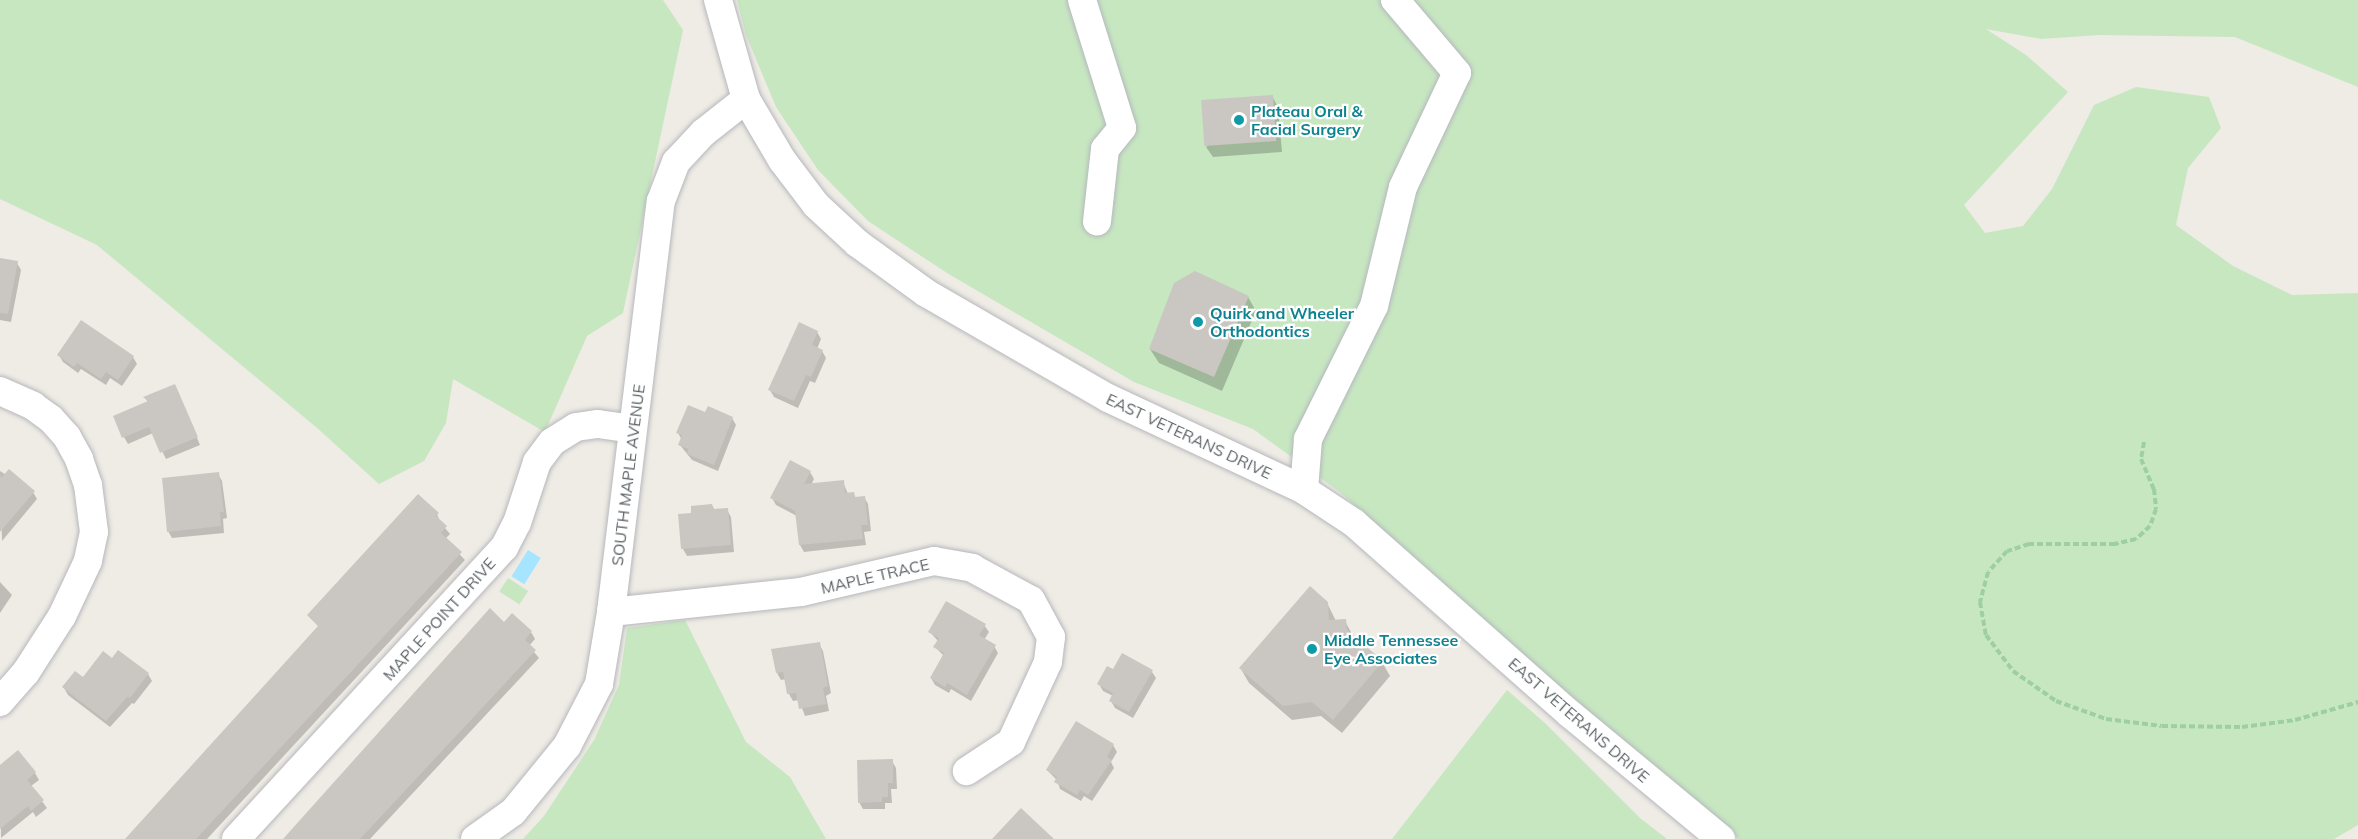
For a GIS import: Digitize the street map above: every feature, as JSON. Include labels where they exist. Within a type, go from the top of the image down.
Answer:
[{"type":"street","name":"EAST VETERANS DRIVE","points":[[718,0],[746,99],[782,160],[816,205],[857,243],[926,293],[1107,398],[1304,490],[1354,523],[1570,714],[1721,839]]},
{"type":"street","points":[[1082,0],[1122,128],[1105,149],[1097,222]]},
{"type":"street","points":[[1304,490],[1308,439],[1374,306],[1403,187],[1457,72],[1395,0]]},
{"type":"street","name":"SOUTH MAPLE AVENUE","points":[[475,839],[513,812],[567,746],[599,684],[611,612],[661,201],[676,162],[703,133],[746,99]]},
{"type":"street","points":[[0,391],[33,406],[51,419],[67,437],[79,459],[88,485],[93,507],[94,532],[88,561],[62,616],[26,672],[0,702]]},
{"type":"street","name":"MAPLE POINT DRIVE","points":[[236,839],[504,548],[517,523],[537,462],[552,442],[576,427],[598,424],[633,429]]},
{"type":"street","name":"MAPLE TRACE","points":[[611,612],[801,592],[934,561],[972,568],[1030,600],[1051,637],[1048,663],[1011,742],[967,771]]},
{"type":"path","points":[[2144,442],[2141,459],[2154,489],[2156,509],[2150,526],[2136,539],[2115,544],[2029,543],[2007,551],[1988,572],[1980,602],[1986,636],[2013,671],[2056,701],[2066,705],[2106,719],[2162,726],[2241,727],[2295,720],[2358,702]]},
{"type":"green space","points":[[0,0],[663,0],[683,30],[623,313],[587,336],[545,432],[453,379],[446,423],[424,461],[379,484],[316,427],[97,245],[0,199]]},
{"type":"green space","points":[[737,0],[2358,0],[2358,87],[2235,37],[2099,35],[2041,39],[1986,29],[2026,55],[2068,92],[1964,205],[1985,233],[2023,226],[2052,189],[2094,105],[2136,87],[2209,97],[2221,128],[2188,168],[2176,225],[2233,266],[2292,295],[2358,293],[2358,825],[2334,839],[1739,839],[1632,752],[1341,493],[1253,429],[1134,382],[947,273],[868,221],[818,170],[776,107],[746,35]]},
{"type":"green space","points":[[508,578],[528,591],[519,604],[499,591]]},
{"type":"green space","points":[[685,620],[746,742],[790,777],[826,839],[523,839],[544,816],[594,740],[619,685],[627,628]]},
{"type":"green space","points":[[1507,690],[1546,724],[1640,818],[1667,839],[1392,839]]},
{"type":"water","points":[[528,550],[541,558],[524,584],[512,576]]},
{"type":"building","name":"Plateau Oral & Facial Surgery","points":[[1273,95],[1276,141],[1204,146],[1201,100]]},
{"type":"building","points":[[0,258],[18,261],[8,314],[0,313]]},
{"type":"building","name":"Quirk and Wheeler Orthodontics","points":[[1195,271],[1249,296],[1214,377],[1149,349],[1174,283]]},
{"type":"building","points":[[81,320],[134,356],[118,380],[106,372],[101,379],[77,363],[74,367],[57,355]]},
{"type":"building","points":[[799,322],[818,331],[812,345],[823,350],[811,377],[806,375],[794,401],[768,390]]},
{"type":"building","points":[[175,384],[198,437],[160,453],[149,427],[122,438],[113,416],[148,401],[143,397]]},
{"type":"building","points":[[688,405],[705,412],[708,406],[733,417],[714,465],[687,454],[688,449],[678,445],[682,435],[676,433]]},
{"type":"building","points":[[790,460],[811,471],[804,484],[844,480],[845,493],[854,492],[855,497],[865,496],[868,525],[861,525],[863,539],[799,545],[795,511],[770,498]]},
{"type":"building","points":[[9,469],[35,491],[0,532],[0,479]]},
{"type":"building","points":[[219,472],[224,512],[220,512],[221,526],[167,532],[162,478]]},
{"type":"building","points":[[418,494],[439,513],[436,516],[447,526],[441,533],[462,552],[196,839],[125,839],[318,626],[307,615]]},
{"type":"building","points":[[712,504],[713,509],[728,508],[731,545],[681,549],[678,514],[691,513],[691,506]]},
{"type":"building","name":"Middle Tennessee Eye Associates","points":[[1310,586],[1328,602],[1329,620],[1346,619],[1347,630],[1383,661],[1333,720],[1312,702],[1283,706],[1239,668]]},
{"type":"building","points":[[946,601],[986,624],[979,635],[996,645],[967,695],[947,683],[945,687],[930,678],[944,653],[933,647],[939,638],[928,632]]},
{"type":"building","points":[[490,608],[504,622],[512,613],[532,631],[525,640],[536,650],[360,839],[283,839]]},
{"type":"building","points":[[820,642],[828,686],[823,688],[826,704],[799,709],[796,693],[787,694],[783,672],[776,673],[771,649]]},
{"type":"building","points":[[118,650],[149,673],[130,698],[127,697],[106,721],[62,687],[75,671],[83,677],[103,651],[112,658]]},
{"type":"building","points":[[1122,653],[1153,670],[1129,712],[1109,701],[1113,693],[1097,684],[1107,666],[1113,669]]},
{"type":"building","points":[[1076,721],[1114,744],[1107,757],[1112,760],[1088,795],[1080,790],[1077,795],[1054,782],[1057,777],[1046,770]]},
{"type":"building","points":[[18,750],[36,772],[27,780],[44,800],[31,811],[28,806],[0,829],[0,765]]},
{"type":"building","points":[[893,759],[893,783],[888,783],[888,797],[882,797],[882,802],[858,803],[857,760]]},
{"type":"building","points":[[1021,808],[1054,839],[992,839]]},
{"type":"place","name":"Plateau Oral & Facial Surgery","points":[[1239,120]]},
{"type":"place","name":"Quirk and Wheeler Orthodontics","points":[[1198,322]]},
{"type":"place","name":"Middle Tennessee Eye Associates","points":[[1312,649]]}]
